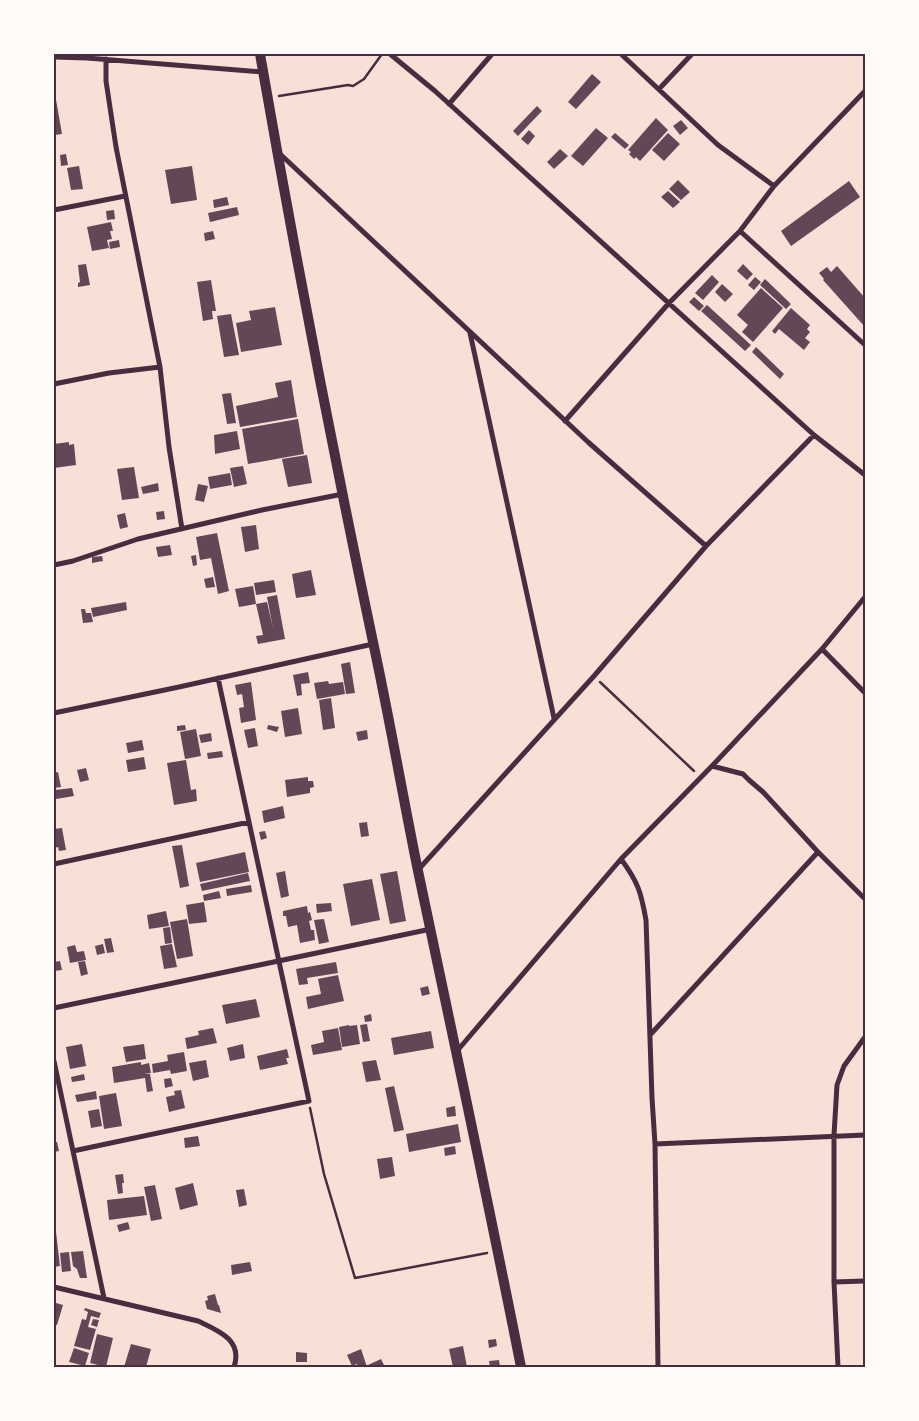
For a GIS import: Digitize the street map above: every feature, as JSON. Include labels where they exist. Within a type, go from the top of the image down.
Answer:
[{"type":"main road","points":[[260,54],[343,494],[418,870],[521,1367]]},
{"type":"street","points":[[390,54],[449,104],[814,435],[865,475]]},
{"type":"street","points":[[449,104],[492,54]]},
{"type":"street","points":[[622,54],[718,145],[774,186]]},
{"type":"street","points":[[659,89],[692,54]]},
{"type":"street","points":[[54,57],[106,59],[263,72]]},
{"type":"street","points":[[106,59],[106,81],[125,196],[134,231],[160,367],[169,447],[182,529]]},
{"type":"street","points":[[565,421],[669,303],[740,231],[774,186],[865,91]]},
{"type":"street","points":[[277,152],[565,421],[706,546]]},
{"type":"street","points":[[54,210],[125,196]]},
{"type":"street","points":[[740,231],[865,345]]},
{"type":"street","points":[[470,333],[554,718]]},
{"type":"street","points":[[54,384],[109,373],[160,367]]},
{"type":"street","points":[[418,870],[594,676],[706,546],[814,435]]},
{"type":"street","points":[[54,564],[73,560],[138,539],[262,510],[343,494]]},
{"type":"street","points":[[457,1052],[621,859],[701,778],[822,649],[865,597]]},
{"type":"street","points":[[54,713],[374,644]]},
{"type":"street","points":[[822,649],[865,693]]},
{"type":"street","points":[[73,1151],[309,1101],[218,678]]},
{"type":"street","points":[[712,766],[743,774],[763,792],[818,852],[865,899]]},
{"type":"street","points":[[54,864],[249,822]]},
{"type":"street","points":[[650,1035],[818,852]]},
{"type":"street","points":[[621,859],[634,876],[641,892],[646,920],[655,1144],[658,1367]]},
{"type":"street","points":[[54,1008],[431,929]]},
{"type":"street","points":[[838,1367],[834,1282],[834,1135],[837,1085],[844,1066],[865,1037]]},
{"type":"street","points":[[54,1060],[104,1298]]},
{"type":"street","points":[[655,1144],[865,1135]]},
{"type":"street","points":[[834,1282],[865,1281]]},
{"type":"street","points":[[54,1287],[198,1321],[220,1331],[231,1341],[236,1349],[237,1357],[234,1367]]},
{"type":"path","points":[[267,98],[348,85],[353,86],[364,79],[382,54]]},
{"type":"path","points":[[594,676],[701,778]]},
{"type":"path","points":[[309,1101],[324,1174],[355,1278],[498,1251]]},
{"type":"building","points":[[592,74],[601,82],[576,109],[568,102]]},
{"type":"building","points":[[54,88],[62,134],[54,135]]},
{"type":"building","points":[[537,106],[542,111],[518,136],[513,131]]},
{"type":"building","points":[[656,118],[668,130],[640,161],[636,157],[634,159],[628,150]]},
{"type":"building","points":[[681,120],[688,128],[680,135],[673,126]]},
{"type":"building","points":[[596,128],[608,138],[583,166],[571,156]]},
{"type":"building","points":[[529,130],[535,136],[528,145],[521,139]]},
{"type":"building","points":[[615,133],[629,145],[625,149],[611,137]]},
{"type":"building","points":[[668,133],[680,144],[664,161],[652,150]]},
{"type":"building","points":[[560,149],[568,156],[554,169],[547,162]]},
{"type":"building","points":[[66,154],[68,165],[61,166],[60,155]]},
{"type":"building","points":[[79,166],[83,189],[71,190],[67,168]]},
{"type":"building","points":[[192,166],[197,200],[171,204],[165,170]]},
{"type":"building","points":[[678,180],[690,192],[681,200],[669,189]]},
{"type":"building","points":[[849,181],[860,197],[791,246],[781,231]]},
{"type":"building","points":[[668,191],[680,202],[673,208],[661,197]]},
{"type":"building","points":[[227,197],[229,205],[214,208],[213,200]]},
{"type":"building","points":[[237,207],[239,215],[210,222],[208,213]]},
{"type":"building","points":[[114,210],[115,219],[107,220],[106,211]]},
{"type":"building","points":[[111,222],[113,231],[110,231],[112,239],[107,240],[109,248],[92,251],[87,227]]},
{"type":"building","points":[[213,231],[215,239],[205,241],[204,233]]},
{"type":"building","points":[[119,240],[120,247],[110,249],[109,242]]},
{"type":"building","points":[[86,264],[90,285],[78,287],[80,282],[78,265]]},
{"type":"building","points":[[743,264],[753,274],[747,280],[737,271]]},
{"type":"building","points":[[837,266],[865,298],[865,327],[819,273],[827,267],[831,272]]},
{"type":"building","points":[[712,275],[719,282],[703,300],[695,293]]},
{"type":"building","points":[[755,277],[761,282],[754,290],[748,285]]},
{"type":"building","points":[[765,279],[791,304],[786,309],[760,285]]},
{"type":"building","points":[[211,280],[216,311],[212,311],[213,319],[203,321],[197,282]]},
{"type":"building","points":[[722,284],[733,294],[725,302],[715,292]]},
{"type":"building","points":[[761,288],[783,308],[753,342],[742,332],[748,325],[737,315]]},
{"type":"building","points":[[694,297],[704,306],[699,311],[689,302]]},
{"type":"building","points":[[707,305],[751,345],[745,351],[701,311]]},
{"type":"building","points":[[275,307],[282,345],[241,352],[236,323],[251,320],[249,311]]},
{"type":"building","points":[[791,308],[810,325],[807,329],[810,332],[805,338],[810,342],[804,350],[779,329],[775,334],[772,331]]},
{"type":"building","points":[[231,314],[239,355],[224,357],[217,316]]},
{"type":"building","points":[[756,347],[784,374],[780,379],[752,352]]},
{"type":"building","points":[[291,380],[297,417],[240,427],[236,406],[278,397],[275,383]]},
{"type":"building","points":[[231,393],[236,423],[227,424],[222,394]]},
{"type":"building","points":[[298,419],[304,454],[248,464],[242,429]]},
{"type":"building","points":[[237,431],[240,449],[215,454],[214,435]]},
{"type":"building","points":[[69,442],[69,445],[74,444],[76,465],[54,468],[54,444]]},
{"type":"building","points":[[307,455],[312,483],[288,487],[282,459]]},
{"type":"building","points":[[243,466],[247,484],[234,487],[230,468]]},
{"type":"building","points":[[134,467],[139,498],[122,500],[117,469]]},
{"type":"building","points":[[230,473],[232,485],[210,489],[208,477]]},
{"type":"building","points":[[158,483],[159,491],[143,494],[141,487]]},
{"type":"building","points":[[198,484],[208,486],[204,502],[195,500]]},
{"type":"building","points":[[164,511],[165,519],[157,520],[156,512]]},
{"type":"building","points":[[125,513],[128,527],[120,529],[117,515]]},
{"type":"building","points":[[256,525],[259,549],[245,552],[241,527]]},
{"type":"building","points":[[217,533],[229,591],[218,594],[211,558],[200,560],[196,537]]},
{"type":"building","points":[[170,545],[172,555],[158,557],[156,547]]},
{"type":"building","points":[[196,555],[197,565],[193,566],[191,556]]},
{"type":"building","points":[[102,556],[103,561],[92,563],[92,557]]},
{"type":"building","points":[[311,570],[316,595],[296,598],[292,574]]},
{"type":"building","points":[[213,577],[215,587],[206,588],[204,579]]},
{"type":"building","points":[[274,580],[276,592],[256,595],[254,583]]},
{"type":"building","points":[[253,586],[256,604],[239,607],[235,589]]},
{"type":"building","points":[[277,595],[285,639],[258,644],[256,636],[263,635],[256,604],[267,602],[273,628],[267,597]]},
{"type":"building","points":[[126,602],[127,610],[93,617],[91,608]]},
{"type":"building","points":[[81,609],[85,609],[86,613],[91,613],[93,622],[83,623]]},
{"type":"building","points":[[350,662],[355,693],[346,694],[341,664]]},
{"type":"building","points":[[308,672],[310,683],[301,684],[302,695],[297,696],[293,675]]},
{"type":"building","points":[[328,681],[329,684],[343,682],[345,694],[317,699],[314,683]]},
{"type":"building","points":[[251,682],[256,720],[241,723],[239,708],[244,707],[242,694],[237,695],[235,685]]},
{"type":"building","points":[[331,698],[335,728],[323,730],[319,700]]},
{"type":"building","points":[[298,708],[302,734],[285,737],[281,711]]},
{"type":"building","points":[[185,725],[186,730],[177,731],[177,726]]},
{"type":"building","points":[[268,725],[279,727],[277,732],[267,729]]},
{"type":"building","points":[[255,728],[258,746],[248,748],[244,730]]},
{"type":"building","points":[[196,729],[201,756],[185,759],[180,732]]},
{"type":"building","points":[[367,730],[368,739],[358,741],[356,732]]},
{"type":"building","points":[[211,733],[212,741],[201,743],[199,735]]},
{"type":"building","points":[[142,740],[144,750],[128,753],[126,743]]},
{"type":"building","points":[[222,751],[223,757],[208,759],[207,753]]},
{"type":"building","points":[[144,757],[146,769],[128,772],[126,760]]},
{"type":"building","points":[[186,760],[191,790],[196,789],[197,801],[174,805],[167,763]]},
{"type":"building","points":[[86,768],[89,780],[80,782],[77,770]]},
{"type":"building","points":[[58,772],[61,787],[54,788],[54,773]]},
{"type":"building","points":[[308,777],[308,781],[313,781],[314,787],[310,788],[310,793],[287,797],[285,780]]},
{"type":"building","points":[[72,788],[74,796],[56,799],[55,790]]},
{"type":"building","points":[[283,806],[285,818],[264,823],[262,811]]},
{"type":"building","points":[[367,822],[369,836],[361,837],[359,823]]},
{"type":"building","points":[[62,828],[66,850],[59,851],[58,847],[54,848],[54,829]]},
{"type":"building","points":[[265,831],[267,838],[261,840],[259,832]]},
{"type":"building","points":[[182,845],[189,886],[180,888],[172,846]]},
{"type":"building","points":[[245,852],[249,872],[200,882],[196,863]]},
{"type":"building","points":[[285,871],[289,896],[281,898],[276,873]]},
{"type":"building","points":[[397,871],[406,921],[390,924],[380,874]]},
{"type":"building","points":[[248,873],[250,881],[202,891],[200,884]]},
{"type":"building","points":[[372,879],[380,920],[351,926],[343,884]]},
{"type":"building","points":[[251,885],[252,892],[227,896],[226,889]]},
{"type":"building","points":[[219,891],[221,898],[204,901],[203,895]]},
{"type":"building","points":[[204,902],[207,922],[189,924],[186,905]]},
{"type":"building","points":[[331,903],[332,911],[317,913],[316,904]]},
{"type":"building","points":[[307,906],[312,920],[309,921],[311,930],[314,930],[315,940],[300,943],[297,925],[288,927],[283,911]]},
{"type":"building","points":[[166,911],[169,926],[149,929],[147,915]]},
{"type":"building","points":[[187,919],[193,956],[177,959],[170,922]]},
{"type":"building","points":[[324,919],[329,942],[319,944],[314,920]]},
{"type":"building","points":[[170,927],[172,943],[165,944],[163,928]]},
{"type":"building","points":[[111,938],[114,952],[107,953],[104,939]]},
{"type":"building","points":[[103,944],[105,953],[97,955],[95,946]]},
{"type":"building","points":[[172,944],[177,967],[164,969],[160,946]]},
{"type":"building","points":[[75,945],[77,952],[84,951],[86,960],[70,963],[67,947]]},
{"type":"building","points":[[60,961],[62,970],[54,971],[54,962]]},
{"type":"building","points":[[85,961],[88,974],[81,976],[78,962]]},
{"type":"building","points":[[336,962],[338,973],[307,978],[308,984],[299,985],[296,969]]},
{"type":"building","points":[[338,975],[344,1001],[308,1009],[306,997],[321,994],[318,979]]},
{"type":"building","points":[[428,986],[430,994],[422,996],[420,988]]},
{"type":"building","points":[[256,999],[260,1017],[226,1024],[222,1005]]},
{"type":"building","points":[[371,1014],[372,1021],[365,1022],[364,1016]]},
{"type":"building","points":[[367,1024],[370,1041],[363,1042],[360,1025]]},
{"type":"building","points":[[357,1025],[360,1044],[342,1047],[339,1027]]},
{"type":"building","points":[[213,1028],[217,1043],[187,1049],[185,1038],[199,1035],[198,1031]]},
{"type":"building","points":[[338,1028],[342,1050],[313,1055],[311,1045],[324,1042],[322,1031]]},
{"type":"building","points":[[431,1031],[434,1048],[394,1055],[391,1038]]},
{"type":"building","points":[[82,1044],[86,1066],[70,1069],[66,1047]]},
{"type":"building","points":[[144,1044],[146,1059],[126,1062],[123,1047]]},
{"type":"building","points":[[243,1044],[245,1058],[230,1061],[227,1048]]},
{"type":"building","points":[[287,1049],[289,1058],[286,1058],[288,1064],[260,1070],[257,1056]]},
{"type":"building","points":[[184,1052],[187,1071],[171,1074],[170,1070],[153,1073],[152,1064],[168,1061],[167,1055]]},
{"type":"building","points":[[206,1060],[209,1077],[193,1081],[189,1063]]},
{"type":"building","points":[[376,1060],[381,1080],[366,1082],[362,1062]]},
{"type":"building","points":[[141,1062],[141,1065],[149,1063],[151,1073],[144,1074],[150,1074],[153,1091],[147,1092],[145,1078],[114,1083],[112,1067]]},
{"type":"building","points":[[84,1074],[85,1080],[72,1082],[71,1077]]},
{"type":"building","points":[[171,1078],[173,1086],[165,1088],[164,1079]]},
{"type":"building","points":[[394,1086],[404,1130],[394,1132],[385,1088]]},
{"type":"building","points":[[181,1090],[185,1108],[169,1112],[166,1097],[175,1095],[174,1091]]},
{"type":"building","points":[[96,1091],[97,1099],[77,1102],[75,1095]]},
{"type":"building","points":[[116,1093],[122,1126],[104,1129],[99,1096]]},
{"type":"building","points":[[455,1106],[456,1116],[447,1117],[446,1108]]},
{"type":"building","points":[[99,1109],[102,1126],[91,1128],[88,1111]]},
{"type":"building","points":[[458,1124],[461,1142],[409,1152],[406,1134]]},
{"type":"building","points":[[198,1136],[200,1146],[185,1148],[184,1138]]},
{"type":"building","points":[[54,1142],[57,1142],[59,1151],[54,1152]]},
{"type":"building","points":[[455,1146],[456,1154],[445,1156],[444,1148]]},
{"type":"building","points":[[392,1157],[395,1176],[380,1179],[377,1159]]},
{"type":"building","points":[[123,1174],[123,1193],[118,1194],[115,1175]]},
{"type":"building","points":[[193,1183],[198,1205],[180,1210],[175,1188]]},
{"type":"building","points":[[155,1185],[162,1219],[151,1221],[144,1187]]},
{"type":"building","points":[[244,1189],[247,1205],[239,1207],[236,1190]]},
{"type":"building","points":[[144,1196],[147,1215],[109,1220],[107,1200]]},
{"type":"building","points":[[128,1222],[130,1229],[119,1232],[117,1225]]},
{"type":"building","points":[[54,1232],[56,1232],[60,1266],[54,1267]]},
{"type":"building","points":[[83,1251],[87,1278],[80,1278],[77,1269],[73,1266],[71,1252]]},
{"type":"building","points":[[69,1252],[71,1271],[62,1272],[60,1253]]},
{"type":"building","points":[[250,1262],[252,1271],[232,1275],[231,1265]]},
{"type":"building","points":[[215,1294],[221,1313],[207,1309],[205,1301],[208,1300],[207,1296]]},
{"type":"building","points":[[56,1303],[63,1305],[57,1325],[54,1324]]},
{"type":"building","points":[[85,1308],[101,1313],[99,1318],[91,1316],[88,1327],[96,1329],[90,1350],[74,1346],[82,1319],[86,1320],[88,1312],[84,1310]]},
{"type":"building","points":[[93,1319],[99,1320],[97,1327],[91,1325]]},
{"type":"building","points":[[97,1334],[113,1338],[106,1367],[90,1363]]},
{"type":"building","points":[[496,1339],[497,1346],[489,1348],[488,1340]]},
{"type":"building","points":[[131,1344],[151,1349],[146,1367],[124,1367]]},
{"type":"building","points":[[463,1346],[467,1367],[453,1367],[449,1349]]},
{"type":"building","points":[[74,1348],[89,1353],[85,1366],[69,1362]]},
{"type":"building","points":[[361,1349],[367,1367],[358,1367],[357,1364],[352,1366],[347,1355]]},
{"type":"building","points":[[296,1352],[307,1353],[307,1362],[296,1362]]},
{"type":"building","points":[[381,1359],[385,1367],[370,1367],[368,1365]]},
{"type":"building","points":[[499,1360],[500,1367],[490,1367],[489,1361]]}]
